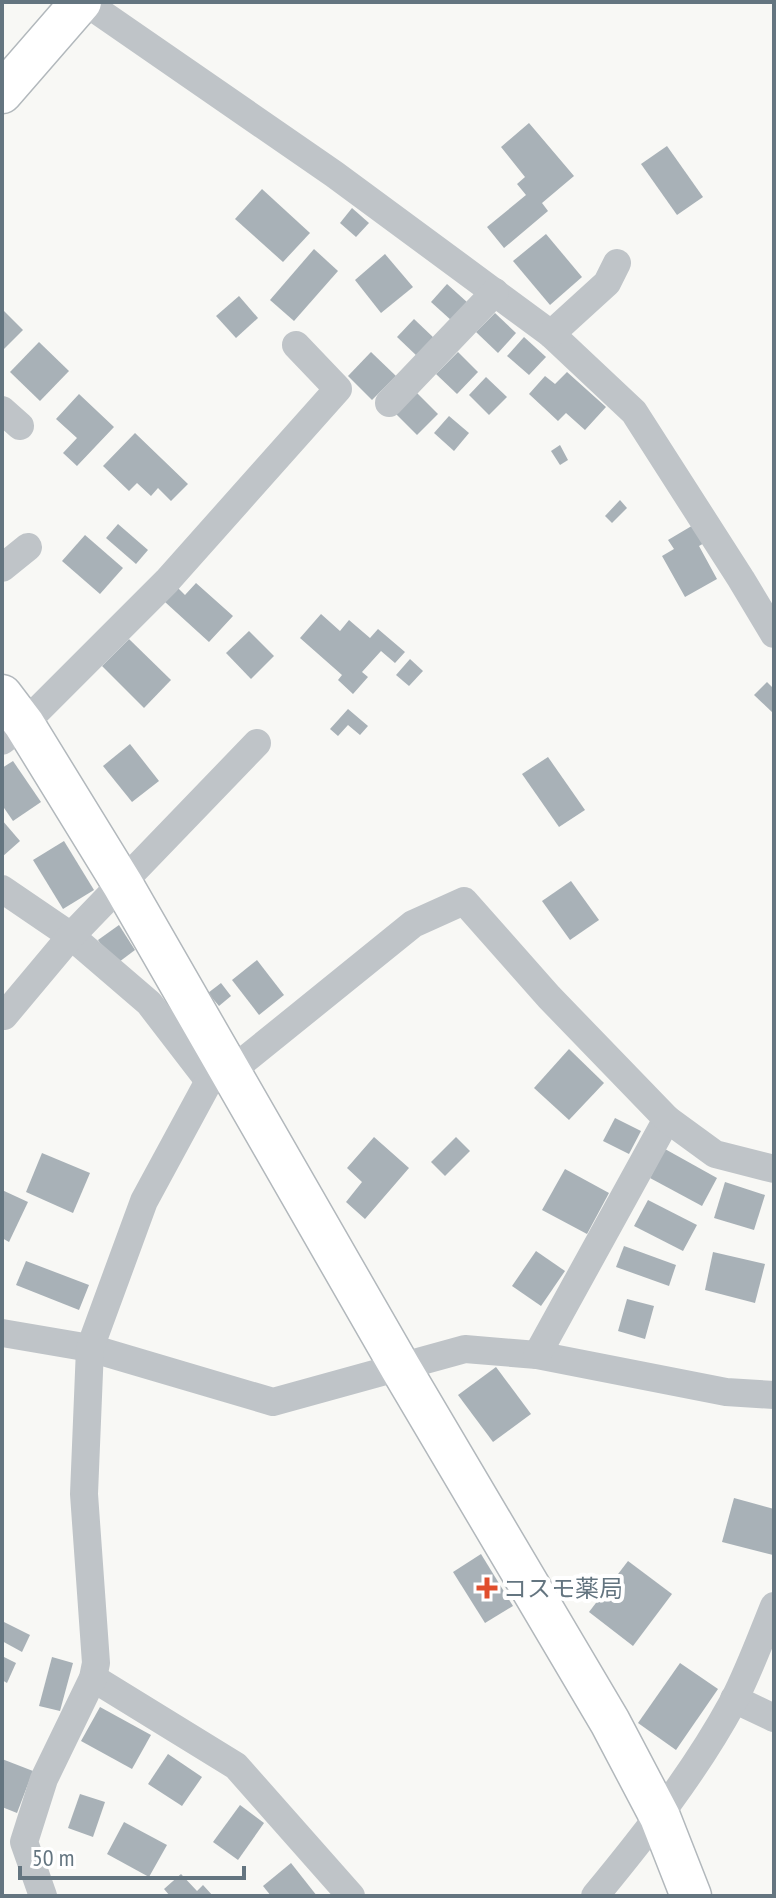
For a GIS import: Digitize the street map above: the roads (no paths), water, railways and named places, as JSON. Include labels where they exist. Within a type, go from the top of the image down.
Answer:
[{"type":"street","points":[[2,93],[83,2],[334,174],[551,334],[634,412],[774,634]]},
{"type":"street","points":[[551,334],[607,283],[617,263]]},
{"type":"street","points":[[389,403],[495,292]]},
{"type":"street","points":[[296,345],[338,389],[167,581],[9,720],[123,885],[220,1076],[400,1367],[610,1722],[660,1817],[691,1896]]},
{"type":"street","points":[[2,568],[28,547]]},
{"type":"street","points":[[4,1016],[71,936],[257,743]]},
{"type":"street","points":[[2,889],[71,936],[149,1003],[220,1076]]},
{"type":"street","points":[[43,1896],[13,1838],[93,1678],[96,1663],[84,1494],[90,1348],[144,1201],[220,1076],[413,924],[464,901],[549,997],[667,1119],[715,1154],[774,1169]]},
{"type":"street","points":[[537,1355],[667,1119]]},
{"type":"street","points":[[2,1333],[90,1348],[273,1402],[465,1349],[537,1355],[726,1392],[774,1395]]},
{"type":"street","points":[[595,1896],[660,1817],[710,1743],[734,1699],[774,1606]]},
{"type":"street","points":[[93,1678],[236,1766],[351,1896]]},
{"type":"street","points":[[734,1699],[774,1718]]},
{"type":"place","name":"コスモ薬局","points":[[487,1588]]}]
